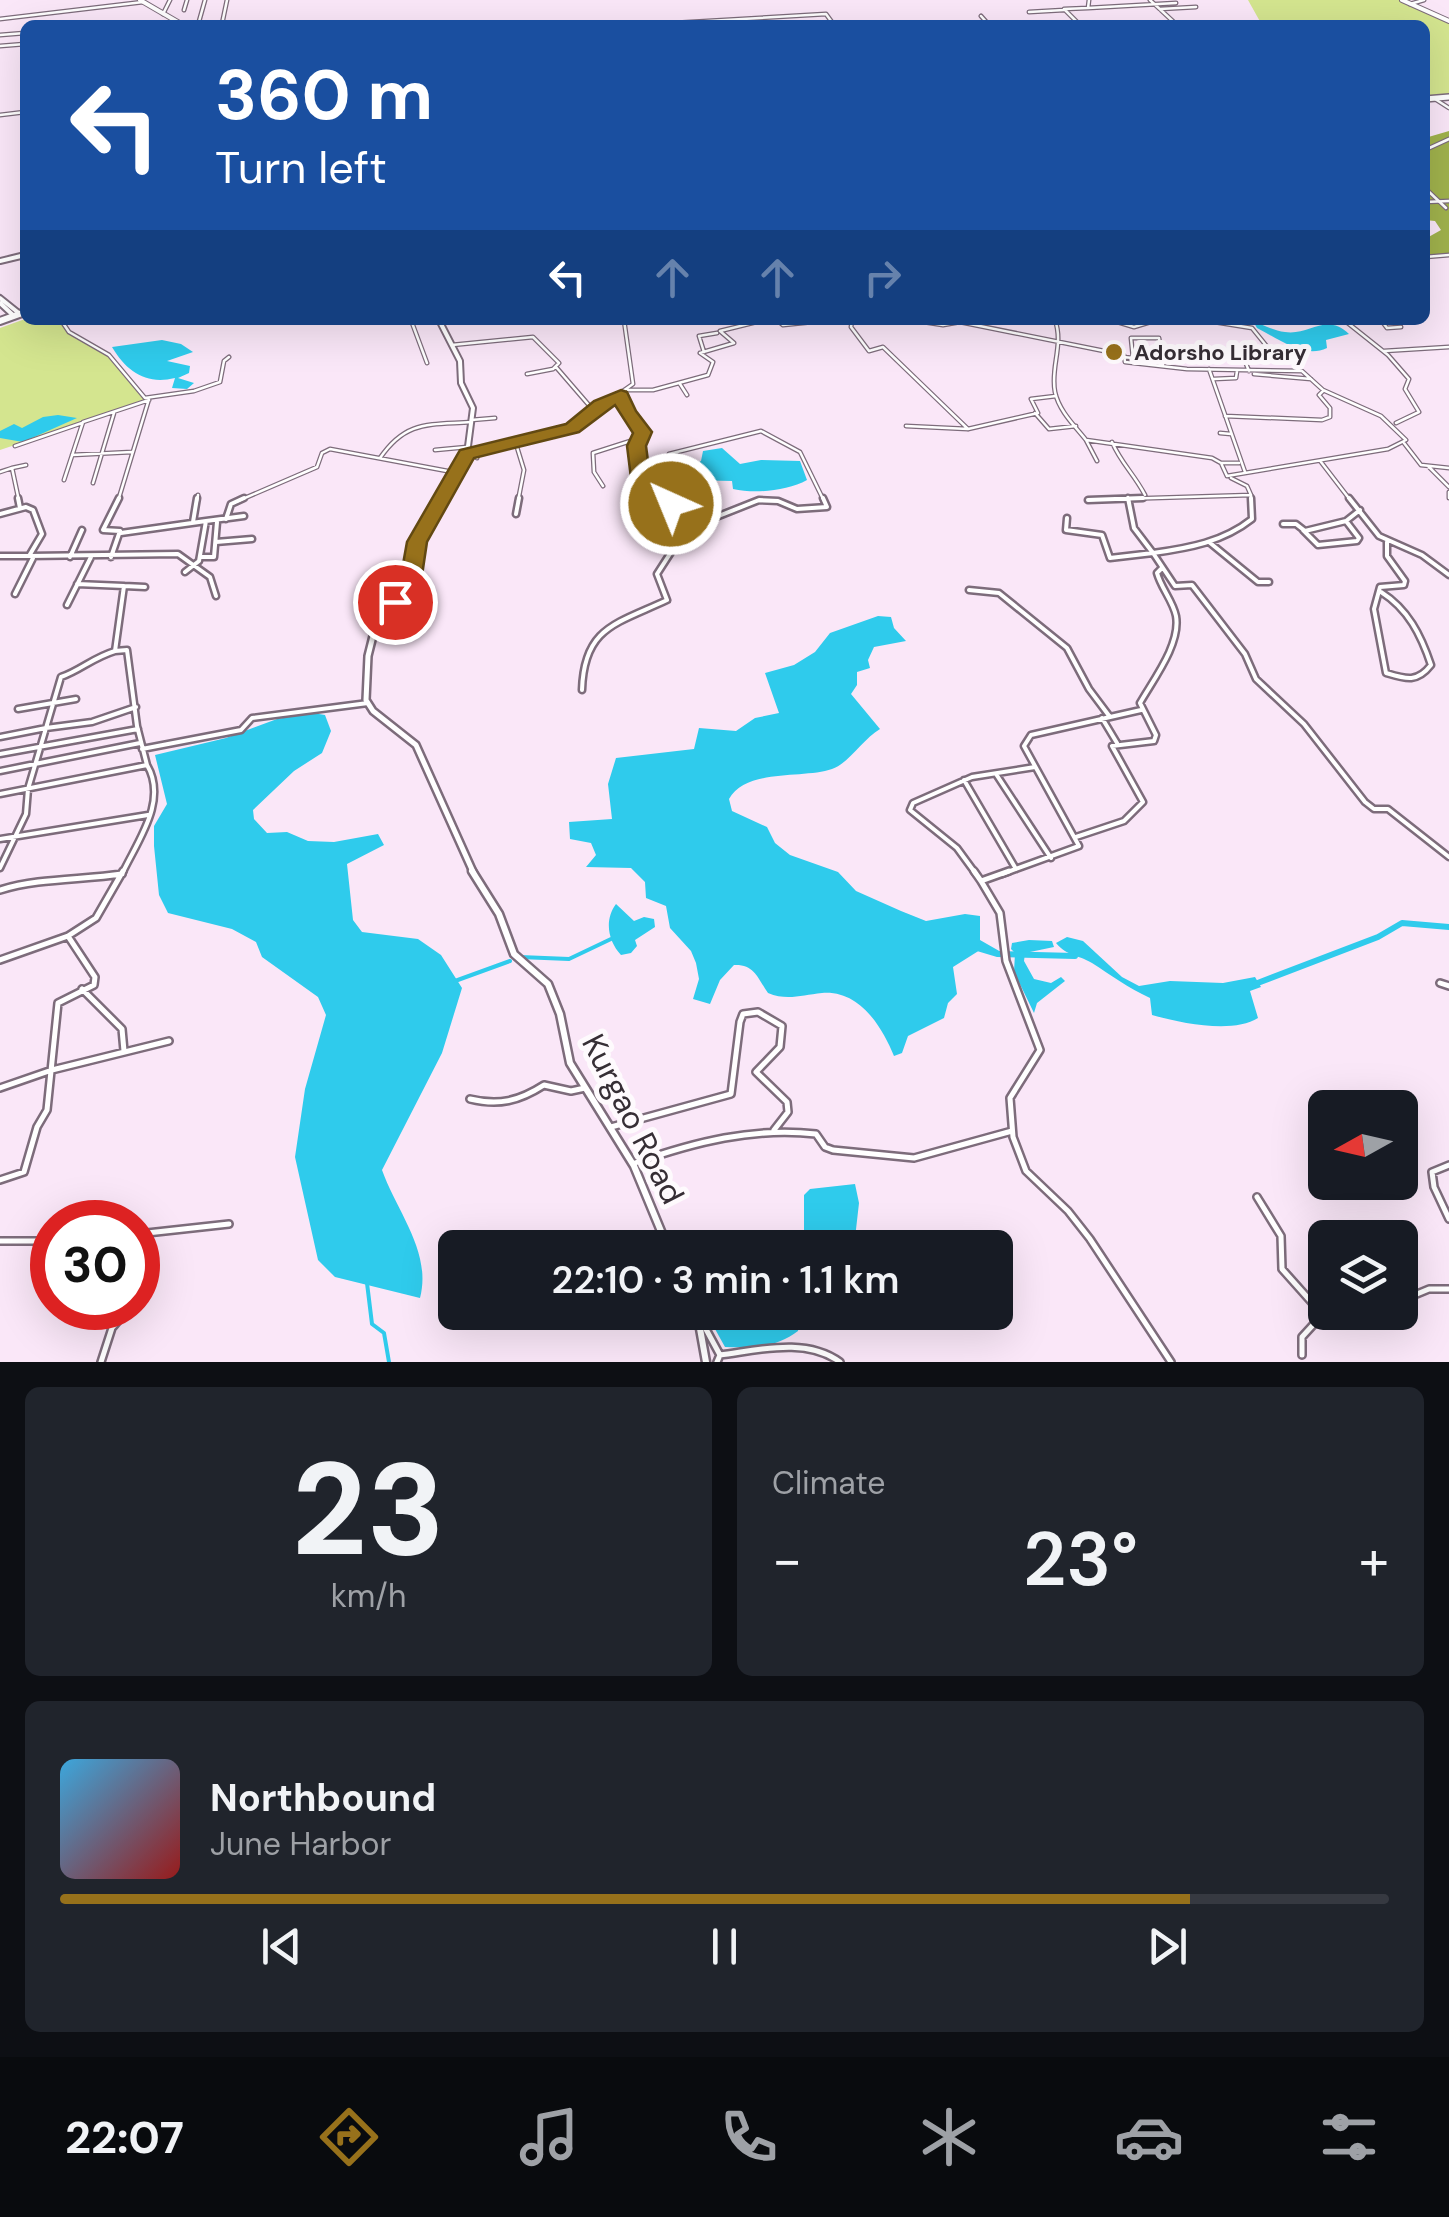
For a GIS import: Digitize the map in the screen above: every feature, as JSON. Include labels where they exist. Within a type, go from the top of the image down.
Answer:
[{"type":"main road","points":[[1402,0],[1414,2],[1449,21]]},
{"type":"main road","points":[[145,2],[173,20]]},
{"type":"street","points":[[100,0],[106,7]]},
{"type":"street","points":[[162,14],[170,0]]},
{"type":"street","points":[[184,10],[187,0]]},
{"type":"street","points":[[1088,8],[1089,0]]},
{"type":"street","points":[[1150,0],[1172,20]]},
{"type":"street","points":[[1414,2],[1424,0]]},
{"type":"street","points":[[0,18],[145,2]]},
{"type":"street","points":[[1029,12],[1176,3]]},
{"type":"street","points":[[1160,9],[1196,7]]},
{"type":"street","points":[[1065,10],[1075,20]]},
{"type":"street","points":[[732,20],[826,14],[830,20]]},
{"type":"street","points":[[1440,17],[1449,14]]},
{"type":"street","points":[[980,16],[984,20]]},
{"type":"street","points":[[1430,192],[1446,208]]},
{"type":"street","points":[[1430,202],[1449,201]]},
{"type":"street","points":[[64,325],[69,332],[109,356],[149,400]]},
{"type":"street","points":[[413,325],[427,362]]},
{"type":"street","points":[[0,771],[241,730],[252,718],[368,702],[365,687],[375,628],[411,582],[417,542],[458,473],[467,450],[473,408],[461,384],[460,361],[442,325]]},
{"type":"street","points":[[435,450],[516,444],[572,428],[621,396],[634,376],[624,325]]},
{"type":"street","points":[[704,352],[699,336],[746,325]]},
{"type":"street","points":[[851,325],[870,350],[883,348],[968,429]]},
{"type":"street","points":[[975,325],[1101,348],[1133,358],[1131,338],[1159,338],[1163,366]]},
{"type":"street","points":[[1058,325],[1056,396],[1096,461]]},
{"type":"street","points":[[1127,325],[1146,337]]},
{"type":"street","points":[[1134,327],[1141,325]]},
{"type":"street","points":[[1233,325],[1252,328],[1269,349],[1242,354],[1251,372]]},
{"type":"street","points":[[1350,325],[1384,351],[1409,379],[1405,388],[1419,412],[1396,423]]},
{"type":"street","points":[[1385,325],[1401,327]]},
{"type":"street","points":[[628,390],[680,384],[711,373],[713,362],[700,354],[734,343],[720,332]]},
{"type":"street","points":[[452,345],[533,337],[556,358],[556,367],[587,398],[594,411]]},
{"type":"street","points":[[1384,351],[1449,347]]},
{"type":"street","points":[[1124,357],[1125,362],[1237,370],[1257,376],[1310,377],[1323,391],[1342,395],[1352,405],[1396,423],[1404,443],[1421,466],[1449,468]]},
{"type":"street","points":[[15,446],[149,400],[194,392],[220,382],[224,361],[229,358]]},
{"type":"street","points":[[527,374],[556,367]]},
{"type":"street","points":[[1210,369],[1239,463],[1246,474]]},
{"type":"street","points":[[1214,379],[1236,378],[1237,370]]},
{"type":"street","points":[[680,384],[686,395]]},
{"type":"street","points":[[1225,416],[1322,420],[1330,417],[1330,408],[1318,396],[1323,391]]},
{"type":"street","points":[[621,396],[627,412],[643,432],[637,442],[638,472],[680,512]]},
{"type":"street","points":[[906,426],[968,429],[1038,413],[1030,399],[1056,396]]},
{"type":"street","points":[[149,400],[120,497],[104,530],[120,533],[244,516]]},
{"type":"street","points":[[93,484],[114,413]]},
{"type":"street","points":[[1035,413],[1050,429],[1076,426]]},
{"type":"street","points":[[380,458],[410,428],[494,418]]},
{"type":"street","points":[[64,480],[83,422]]},
{"type":"street","points":[[638,472],[666,462],[669,454],[682,448],[706,446],[761,430],[800,452],[827,506],[797,509],[778,501],[760,500],[706,521],[695,507],[680,512]]},
{"type":"street","points":[[1220,433],[1231,434]]},
{"type":"street","points":[[1086,440],[1239,463]]},
{"type":"street","points":[[602,486],[594,472],[593,454],[612,444],[637,442]]},
{"type":"street","points":[[1112,442],[1122,465],[1132,470],[1146,498]]},
{"type":"street","points":[[1321,462],[1322,457],[1388,449],[1404,443]]},
{"type":"street","points":[[516,444],[524,470],[516,514]]},
{"type":"street","points":[[467,450],[477,458]]},
{"type":"street","points":[[72,455],[132,452]]},
{"type":"street","points":[[226,520],[231,504],[317,467],[324,452],[359,452],[458,473]]},
{"type":"street","points":[[1227,476],[1321,462]]},
{"type":"street","points":[[1321,462],[1371,528],[1387,542],[1422,555],[1449,575]]},
{"type":"street","points":[[1066,518],[1066,530],[1102,536],[1110,558],[1209,542],[1233,533],[1252,518],[1251,495],[1246,486],[1227,476],[1221,463]]},
{"type":"street","points":[[0,472],[26,464]]},
{"type":"street","points":[[1428,466],[1449,492]]},
{"type":"street","points":[[12,468],[20,508]]},
{"type":"street","points":[[193,522],[198,495]]},
{"type":"street","points":[[1088,500],[1251,495]]},
{"type":"street","points":[[1128,497],[1134,528],[1174,586],[1192,585],[1200,591],[1219,625],[1246,654],[1256,679],[1304,724],[1365,802],[1374,809],[1388,809],[1449,857]]},
{"type":"street","points":[[0,514],[20,508],[32,510],[42,534],[16,594]]},
{"type":"street","points":[[1303,530],[1346,520],[1360,510]]},
{"type":"street","points":[[582,690],[584,658],[604,632],[667,600],[657,574],[675,546],[680,512]]},
{"type":"street","points":[[200,556],[214,558],[218,520]]},
{"type":"street","points":[[1282,524],[1296,524],[1318,545],[1357,541],[1359,538],[1346,520]]},
{"type":"street","points":[[185,572],[195,567],[200,556],[206,521]]},
{"type":"street","points":[[70,557],[82,530]]},
{"type":"street","points":[[111,557],[120,533]]},
{"type":"street","points":[[216,542],[252,539]]},
{"type":"street","points":[[1209,542],[1258,582],[1269,582]]},
{"type":"street","points":[[1381,592],[1405,610],[1423,643],[1431,665],[1422,676],[1398,678],[1386,673],[1381,663],[1380,628],[1374,609],[1382,586],[1404,585],[1387,556],[1387,542]]},
{"type":"street","points":[[1,557],[178,554],[210,577],[216,596]]},
{"type":"street","points":[[67,605],[91,557]]},
{"type":"street","points":[[1076,836],[1124,821],[1140,810],[1143,802],[1112,746],[1154,741],[1156,735],[1140,710],[1140,703],[1177,630],[1176,614],[1157,573],[1164,567]]},
{"type":"street","points":[[77,584],[146,587]]},
{"type":"street","points":[[116,650],[124,586]]},
{"type":"street","points":[[970,590],[999,593],[1058,640],[1073,655],[1073,663],[1110,717]]},
{"type":"street","points":[[0,868],[26,814],[28,789],[62,678],[91,658],[127,650],[141,746],[154,778],[156,799],[122,874],[96,918],[68,936],[0,960]]},
{"type":"street","points":[[18,709],[76,699]]},
{"type":"street","name":"Kurgao Road","points":[[368,702],[373,711],[416,745],[466,861],[499,914],[514,954],[542,976],[554,996],[570,1064],[633,1164],[660,1230]]},
{"type":"street","points":[[0,736],[105,718],[136,708]]},
{"type":"street","points":[[981,882],[1076,849],[1076,836],[1053,804],[1024,746],[1031,735],[1140,710]]},
{"type":"street","points":[[104,734],[105,718]]},
{"type":"street","points":[[1102,718],[1117,743]]},
{"type":"street","points":[[0,754],[138,729]]},
{"type":"street","points":[[0,794],[147,766]]},
{"type":"street","points":[[1035,767],[964,780],[913,803],[910,810],[958,848],[1000,913],[1006,961],[1040,1050],[1010,1098],[1012,1131],[1026,1171],[1068,1211],[1090,1239],[1171,1362]]},
{"type":"street","points":[[995,773],[1051,858]]},
{"type":"street","points":[[964,780],[1016,869]]},
{"type":"street","points":[[0,839],[148,815]]},
{"type":"street","points":[[0,890],[30,881],[56,883],[122,874]]},
{"type":"street","points":[[0,1180],[24,1172],[37,1127],[47,1110],[54,1012],[64,996],[94,985],[95,977],[68,936]]},
{"type":"street","points":[[1440,983],[1449,986]]},
{"type":"street","points":[[82,989],[122,1029],[124,1051]]},
{"type":"street","points":[[611,1127],[637,1114],[708,1102],[731,1094],[740,1022],[744,1014],[758,1012],[782,1026],[785,1039],[779,1052],[756,1072],[787,1102],[784,1121],[770,1133]]},
{"type":"street","points":[[0,1088],[52,1070],[169,1040]]},
{"type":"street","points":[[470,1098],[498,1106],[524,1099],[544,1086],[571,1091],[584,1088]]},
{"type":"street","points":[[633,1164],[712,1139],[770,1133],[813,1133],[833,1150],[902,1158],[950,1150],[1012,1131]]},
{"type":"street","points":[[1449,1165],[1432,1172],[1438,1199],[1449,1219]]},
{"type":"street","points":[[1257,1197],[1282,1236],[1282,1268],[1308,1295]]},
{"type":"street","points":[[160,1232],[229,1224]]},
{"type":"street","points":[[0,1241],[30,1240]]},
{"type":"street","points":[[1418,1294],[1449,1289]]},
{"type":"street","points":[[101,1362],[111,1330]]},
{"type":"street","points":[[701,1330],[706,1362]]},
{"type":"street","points":[[706,1330],[719,1358],[806,1346],[828,1351],[840,1362]]},
{"type":"street","points":[[1302,1355],[1302,1337],[1309,1330]]},
{"type":"green space","points":[[1248,0],[1403,0],[1449,21],[1449,94],[1430,96],[1430,20],[1259,20]]},
{"type":"green space","points":[[1449,131],[1449,255],[1430,257],[1430,236],[1441,230],[1430,220],[1430,194],[1438,201],[1430,193],[1430,137]]},
{"type":"green space","points":[[20,321],[20,325],[65,325],[69,332],[113,359],[149,400],[0,450],[0,328]]},
{"type":"water","points":[[1255,325],[1263,325],[1294,332],[1333,325],[1349,334],[1326,340],[1327,348],[1309,351]]},
{"type":"water","points":[[162,340],[181,344],[193,352],[167,361],[190,366],[189,373],[178,378],[194,383],[187,389],[172,388],[175,378],[155,380],[138,374],[112,347]]},
{"type":"water","points":[[43,417],[77,418],[23,442],[0,438],[0,431],[14,424],[22,428]]},
{"type":"water","points":[[722,448],[740,464],[800,461],[807,480],[781,489],[751,491],[733,489],[732,481],[686,480],[681,472],[701,461],[703,451]]},
{"type":"water","points":[[878,616],[891,617],[894,628],[906,641],[874,647],[868,660],[870,668],[857,672],[857,685],[851,694],[880,729],[832,769],[748,783],[729,799],[732,811],[767,827],[775,843],[790,855],[838,872],[856,891],[926,921],[965,914],[980,916],[980,940],[1001,952],[980,950],[953,967],[957,994],[948,1003],[944,1018],[908,1036],[902,1053],[894,1056],[868,1012],[848,998],[822,993],[782,997],[768,993],[751,970],[741,965],[734,965],[720,980],[710,1004],[693,999],[699,979],[696,963],[691,951],[670,928],[666,906],[646,898],[645,882],[631,868],[586,867],[596,855],[591,843],[570,839],[569,822],[612,819],[608,784],[616,758],[694,749],[699,728],[736,731],[755,718],[779,713],[765,673],[794,665],[815,652],[830,633]]},
{"type":"water","points":[[325,715],[331,731],[322,753],[294,771],[253,810],[254,819],[267,833],[287,832],[308,841],[334,842],[378,834],[384,845],[347,864],[353,920],[362,932],[418,939],[441,955],[462,988],[442,1053],[382,1170],[417,1248],[421,1264],[420,1298],[335,1277],[318,1260],[295,1157],[305,1089],[326,1015],[318,997],[262,957],[256,942],[232,929],[168,913],[159,895],[154,826],[167,804],[155,755],[226,738],[277,719]]},
{"type":"water","points":[[616,904],[634,921],[654,919],[655,927],[635,940],[637,946],[631,953],[621,955],[609,930]]},
{"type":"water","points":[[1067,937],[1083,941],[1122,977],[1139,986],[1170,981],[1223,983],[1255,977],[1261,987],[1250,991],[1258,1018],[1221,1026],[1152,1015],[1150,998],[1056,943]]},
{"type":"water","points":[[1052,941],[1054,947],[1025,953],[1024,961],[1034,979],[1051,983],[1061,977],[1065,981],[1037,1003],[1034,1013],[1014,972],[1015,953],[1011,949],[1012,943]]},
{"type":"water","points":[[855,1184],[859,1203],[856,1230],[804,1230],[804,1195],[810,1189]]},
{"type":"water","points":[[716,1330],[798,1330],[772,1344],[725,1347]]},
{"type":"waterway","points":[[1255,984],[1378,937],[1402,923],[1449,927]]},
{"type":"waterway","points":[[520,957],[569,959],[611,939]]},
{"type":"waterway","points":[[977,948],[997,954],[1075,956]]},
{"type":"waterway","points":[[455,981],[510,961]]},
{"type":"waterway","points":[[367,1283],[372,1324],[384,1333],[389,1362]]},
{"type":"place","name":"Adorsho Library","points":[[1114,352]]},
{"type":"route","points":[[395,602],[411,582],[417,542],[467,454],[572,428],[601,405],[621,396],[627,412],[643,432],[637,442],[640,478],[671,504]]}]
